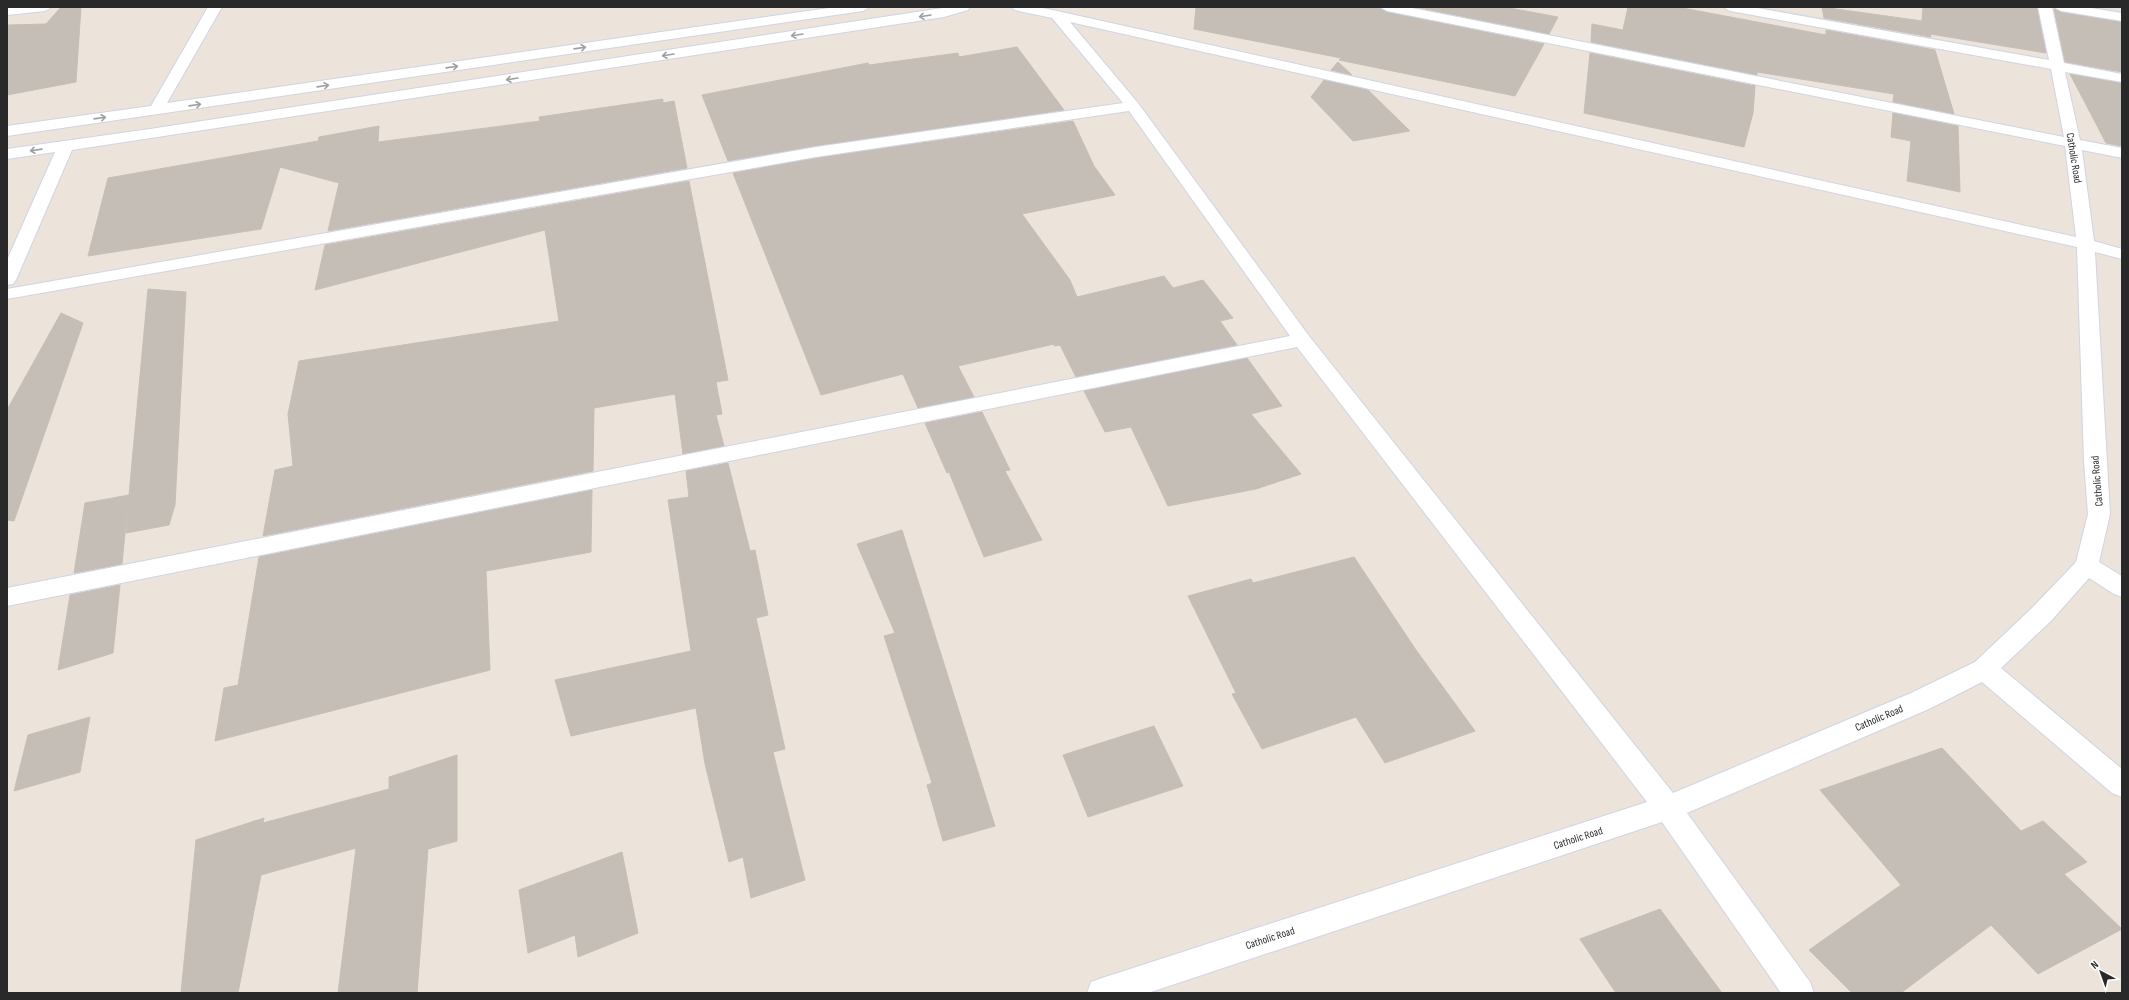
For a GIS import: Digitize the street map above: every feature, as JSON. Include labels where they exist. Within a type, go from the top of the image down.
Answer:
[{"type":"street","points":[[7,11],[45,7]]},
{"type":"street","points":[[156,110],[215,7]]},
{"type":"street","points":[[7,131],[863,7]]},
{"type":"street","points":[[7,154],[944,13],[963,7]]},
{"type":"street","points":[[1019,7],[2086,244],[2122,254]]},
{"type":"street","points":[[1387,7],[2122,153]]},
{"type":"street","points":[[1730,7],[2122,78]]},
{"type":"street","name":"Catholic Road","points":[[1102,993],[1668,808],[1920,701],[1984,669],[2042,614],[2087,565],[2099,514],[2095,462],[2086,244],[2073,144],[2045,7]]},
{"type":"street","points":[[2061,7],[2122,17]]},
{"type":"street","points":[[1057,15],[1132,106],[1302,340],[1668,808],[1799,993]]},
{"type":"street","points":[[536,55],[536,75]]},
{"type":"street","points":[[7,294],[816,152],[1132,106]]},
{"type":"street","points":[[7,280],[66,146]]},
{"type":"street","points":[[7,597],[1302,340]]},
{"type":"street","points":[[2087,565],[2122,588]]},
{"type":"street","points":[[1984,669],[2122,785]]},
{"type":"building","points":[[61,7],[81,7],[76,82],[7,95],[7,25],[46,24]]},
{"type":"building","points":[[1196,7],[1379,7],[1387,12],[1544,44],[1515,96],[1339,60],[1341,58],[1194,29]]},
{"type":"building","points":[[1415,7],[1504,7],[1558,17],[1549,34]]},
{"type":"building","points":[[1628,7],[1677,7],[1826,35],[1826,30],[1935,50],[1954,114],[1893,102],[1894,94],[1757,72],[1757,75],[1591,42],[1592,24],[1623,30]]},
{"type":"building","points":[[1822,7],[1922,21],[1923,7],[2037,7],[2046,53],[1930,34],[1931,37],[1824,18]]},
{"type":"building","points":[[2054,9],[2061,12],[2122,22],[2122,72],[2065,62]]},
{"type":"building","points":[[1017,47],[1064,110],[816,146],[728,161],[702,95],[868,63],[869,65],[958,53],[959,57]]},
{"type":"building","points":[[1590,53],[1755,86],[1753,113],[1744,147],[1584,113]]},
{"type":"building","points":[[1338,62],[1352,75],[1331,70]]},
{"type":"building","points":[[2070,74],[2122,83],[2122,146],[2106,143]]},
{"type":"building","points":[[1324,80],[1368,90],[1410,131],[1353,141],[1311,97]]},
{"type":"building","points":[[663,99],[663,103],[674,101],[687,168],[328,231],[339,183],[280,167],[261,229],[88,256],[108,178],[318,141],[319,137],[379,126],[378,142],[540,121],[539,117]]},
{"type":"building","points":[[1893,113],[1958,126],[1960,192],[1907,181],[1911,141],[1891,137]]},
{"type":"building","points":[[1073,121],[1094,166],[1115,195],[1022,214],[1070,280],[1077,297],[1164,276],[1173,288],[1203,280],[1233,318],[1220,321],[1237,345],[1076,377],[1060,345],[1054,346],[1054,344],[958,366],[974,397],[918,408],[903,374],[821,395],[733,173],[816,158]]},
{"type":"building","points":[[689,181],[728,380],[716,382],[722,414],[716,415],[724,446],[683,454],[675,394],[594,408],[593,471],[263,536],[275,470],[293,466],[288,414],[299,361],[559,321],[545,230],[315,290],[325,245]]},
{"type":"building","points":[[148,289],[186,292],[175,505],[169,525],[126,533],[128,503],[122,564],[74,573],[85,503],[129,495]]},
{"type":"building","points":[[61,313],[83,323],[14,521],[7,520],[7,410]]},
{"type":"building","points":[[1247,358],[1282,406],[1251,414],[1301,474],[1256,489],[1168,506],[1131,427],[1105,432],[1084,391]]},
{"type":"building","points":[[982,412],[1010,470],[1005,471],[1042,540],[984,557],[949,472],[947,473],[925,423]]},
{"type":"building","points":[[728,463],[750,551],[755,550],[768,615],[756,618],[785,749],[773,752],[805,880],[751,898],[743,857],[729,862],[705,764],[696,708],[571,736],[555,680],[691,651],[668,500],[689,497],[686,471]]},
{"type":"building","points":[[592,490],[591,552],[486,571],[490,670],[215,741],[224,688],[238,685],[259,557]]},
{"type":"building","points":[[902,530],[995,826],[943,841],[927,785],[932,783],[884,636],[895,633],[857,544]]},
{"type":"building","points":[[1354,557],[1416,650],[1475,731],[1385,763],[1356,717],[1262,749],[1232,694],[1236,693],[1188,596],[1251,579],[1253,583]]},
{"type":"building","points":[[120,585],[113,653],[58,670],[70,595]]},
{"type":"building","points":[[90,717],[80,772],[14,791],[28,735]]},
{"type":"building","points":[[1154,726],[1183,786],[1088,817],[1063,755]]},
{"type":"building","points":[[1942,748],[2021,831],[2043,821],[2087,862],[2064,874],[2122,929],[2038,974],[1991,925],[1901,993],[1852,993],[1809,950],[1901,885],[1820,790]]},
{"type":"building","points":[[457,755],[457,841],[428,849],[417,993],[338,993],[356,848],[261,875],[238,993],[181,993],[196,840],[264,818],[263,823],[389,789],[389,777]]},
{"type":"building","points":[[622,852],[638,933],[578,957],[575,935],[528,953],[519,890]]},
{"type":"building","points":[[1660,909],[1722,993],[1616,993],[1580,939]]}]
